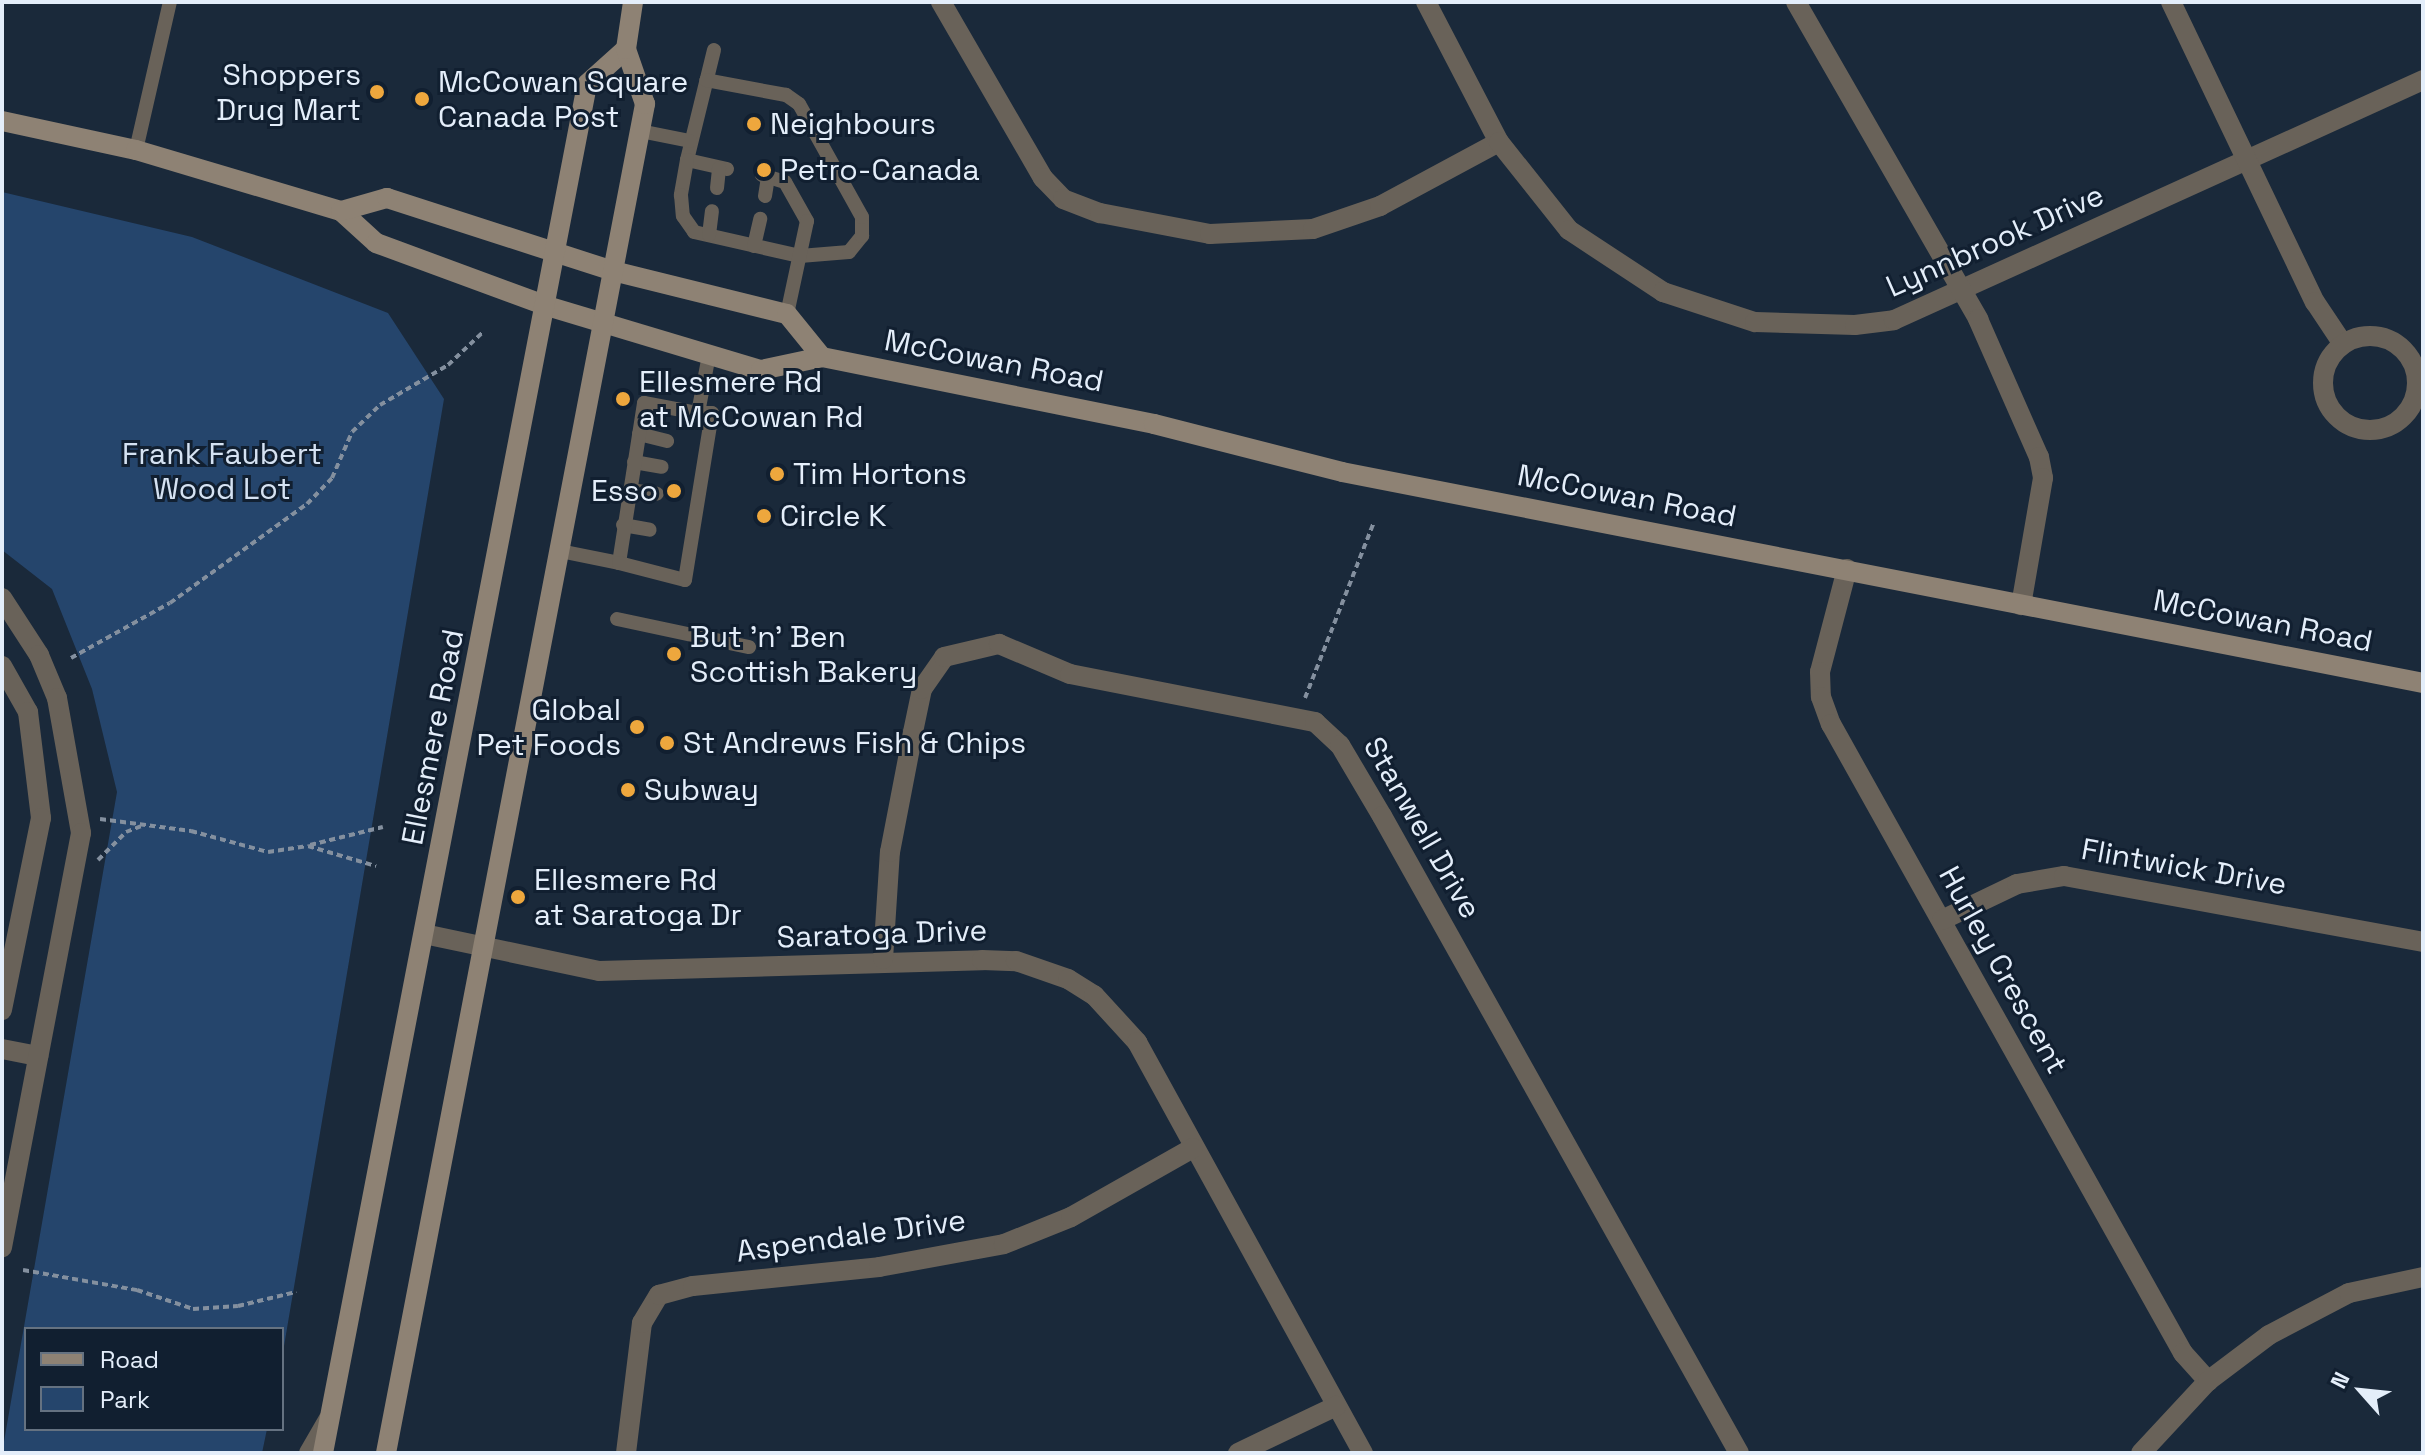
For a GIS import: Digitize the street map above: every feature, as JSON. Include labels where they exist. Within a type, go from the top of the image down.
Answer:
[{"type":"main road","points":[[386,1453],[645,104],[626,49],[633,2]]},
{"type":"main road","name":"Ellesmere Road","points":[[323,1453],[547,306],[554,253],[587,84],[626,49]]},
{"type":"main road","name":"McCowan Road","points":[[2,121],[136,150],[341,211],[376,243],[547,306],[761,370],[822,357],[1154,424],[1342,472],[2423,683]]},
{"type":"main road","points":[[341,211],[387,198],[613,271],[787,314],[822,357]]},
{"type":"street","points":[[941,2],[1043,178],[1063,199],[1100,213],[1210,234],[1313,229],[1380,206],[1499,142]]},
{"type":"street","name":"Lynnbrook Drive","points":[[1426,2],[1499,142],[1539,198],[1569,230],[1646,283],[1715,311],[1755,322],[1855,325],[1894,320],[1962,292],[2423,80]]},
{"type":"street","points":[[1796,2],[1995,354],[2043,478],[2021,605]]},
{"type":"street","points":[[2171,2],[2315,302],[2343,344]]},
{"type":"street","points":[[2373,336],[2401,347],[2417,374],[2412,405],[2403,418],[2389,427],[2359,430],[2333,413],[2322,384],[2325,369],[2343,344],[2373,336]]},
{"type":"street","name":"Hurley Crescent","points":[[1847,569],[1820,672],[1821,697],[1843,747],[2183,1353],[2208,1381]]},
{"type":"street","points":[[2,598],[39,655],[57,698],[81,833],[2,1248]]},
{"type":"street","name":"Stanwell Drive","points":[[883,959],[890,852],[913,732],[922,689],[944,657],[999,644],[1070,674],[1315,722],[1340,745],[1739,1453]]},
{"type":"street","points":[[2,666],[28,712],[41,818],[2,1010]]},
{"type":"street","name":"Flintwick Drive","points":[[1942,920],[2017,884],[2064,876],[2423,942]]},
{"type":"street","name":"Saratoga Drive","points":[[424,934],[483,949],[627,973],[883,959],[1016,961],[1068,979],[1094,995],[1137,1042],[1363,1453]]},
{"type":"street","points":[[2,1049],[38,1056]]},
{"type":"street","name":"Aspendale Drive","points":[[626,1453],[642,1323],[659,1295],[693,1286],[879,1267],[1004,1244],[1071,1217],[1193,1148]]},
{"type":"street","points":[[2141,1453],[2208,1381],[2307,1312],[2349,1293],[2423,1277]]},
{"type":"street","points":[[1238,1453],[1336,1406]]},
{"type":"street","points":[[309,1453],[329,1419]]},
{"type":"lane","points":[[136,150],[170,2]]},
{"type":"lane","points":[[706,80],[786,95],[799,104],[837,167],[862,217],[862,236],[849,252],[800,256],[694,232],[683,216],[681,195],[690,141],[706,80],[714,50]]},
{"type":"lane","points":[[640,131],[690,141]]},
{"type":"lane","points":[[687,160],[723,168],[717,188]]},
{"type":"lane","points":[[765,196],[765,176],[785,182],[797,195],[807,221],[787,314]]},
{"type":"lane","points":[[709,235],[712,211]]},
{"type":"lane","points":[[754,246],[760,219]]},
{"type":"lane","points":[[698,413],[709,355]]},
{"type":"lane","points":[[560,551],[685,580],[686,535],[701,449],[712,413],[644,403],[619,563]]},
{"type":"lane","points":[[639,434],[667,441]]},
{"type":"lane","points":[[634,462],[662,467]]},
{"type":"lane","points":[[630,490],[657,494]]},
{"type":"lane","points":[[623,525],[650,530]]},
{"type":"lane","points":[[617,619],[749,647]]},
{"type":"path","points":[[71,658],[170,603],[307,504],[332,478],[352,432],[380,405],[448,365],[483,332]]},
{"type":"path","points":[[1297,717],[1374,522]]},
{"type":"path","points":[[98,819],[147,824],[268,852],[308,846],[383,827]]},
{"type":"path","points":[[95,864],[126,832],[147,824]]},
{"type":"path","points":[[308,846],[376,866]]},
{"type":"path","points":[[23,1270],[137,1290],[193,1309],[238,1306],[296,1292]]},
{"type":"green space","name":"Frank Faubert Wood Lot","points":[[2,192],[192,237],[388,313],[444,399],[284,1346],[284,1327],[24,1327],[24,1431],[267,1431],[262,1453],[2,1453],[117,792],[92,689],[52,589],[2,550]]},
{"type":"place","name":"Shoppers Drug Mart","points":[[377,92]]},
{"type":"place","name":"McCowan Square Canada Post","points":[[422,99]]},
{"type":"place","name":"Neighbours","points":[[754,124]]},
{"type":"place","name":"Petro-Canada","points":[[764,170]]},
{"type":"place","name":"Ellesmere Rd at McCowan Rd","points":[[623,399]]},
{"type":"place","name":"Tim Hortons","points":[[777,474]]},
{"type":"place","name":"Esso","points":[[674,491]]},
{"type":"place","name":"Circle K","points":[[764,516]]},
{"type":"place","name":"But 'n' Ben Scottish Bakery","points":[[674,654]]},
{"type":"place","name":"Global Pet Foods","points":[[637,727]]},
{"type":"place","name":"St Andrews Fish & Chips","points":[[667,743]]},
{"type":"place","name":"Subway","points":[[628,790]]},
{"type":"place","name":"Ellesmere Rd at Saratoga Dr","points":[[518,897]]}]
